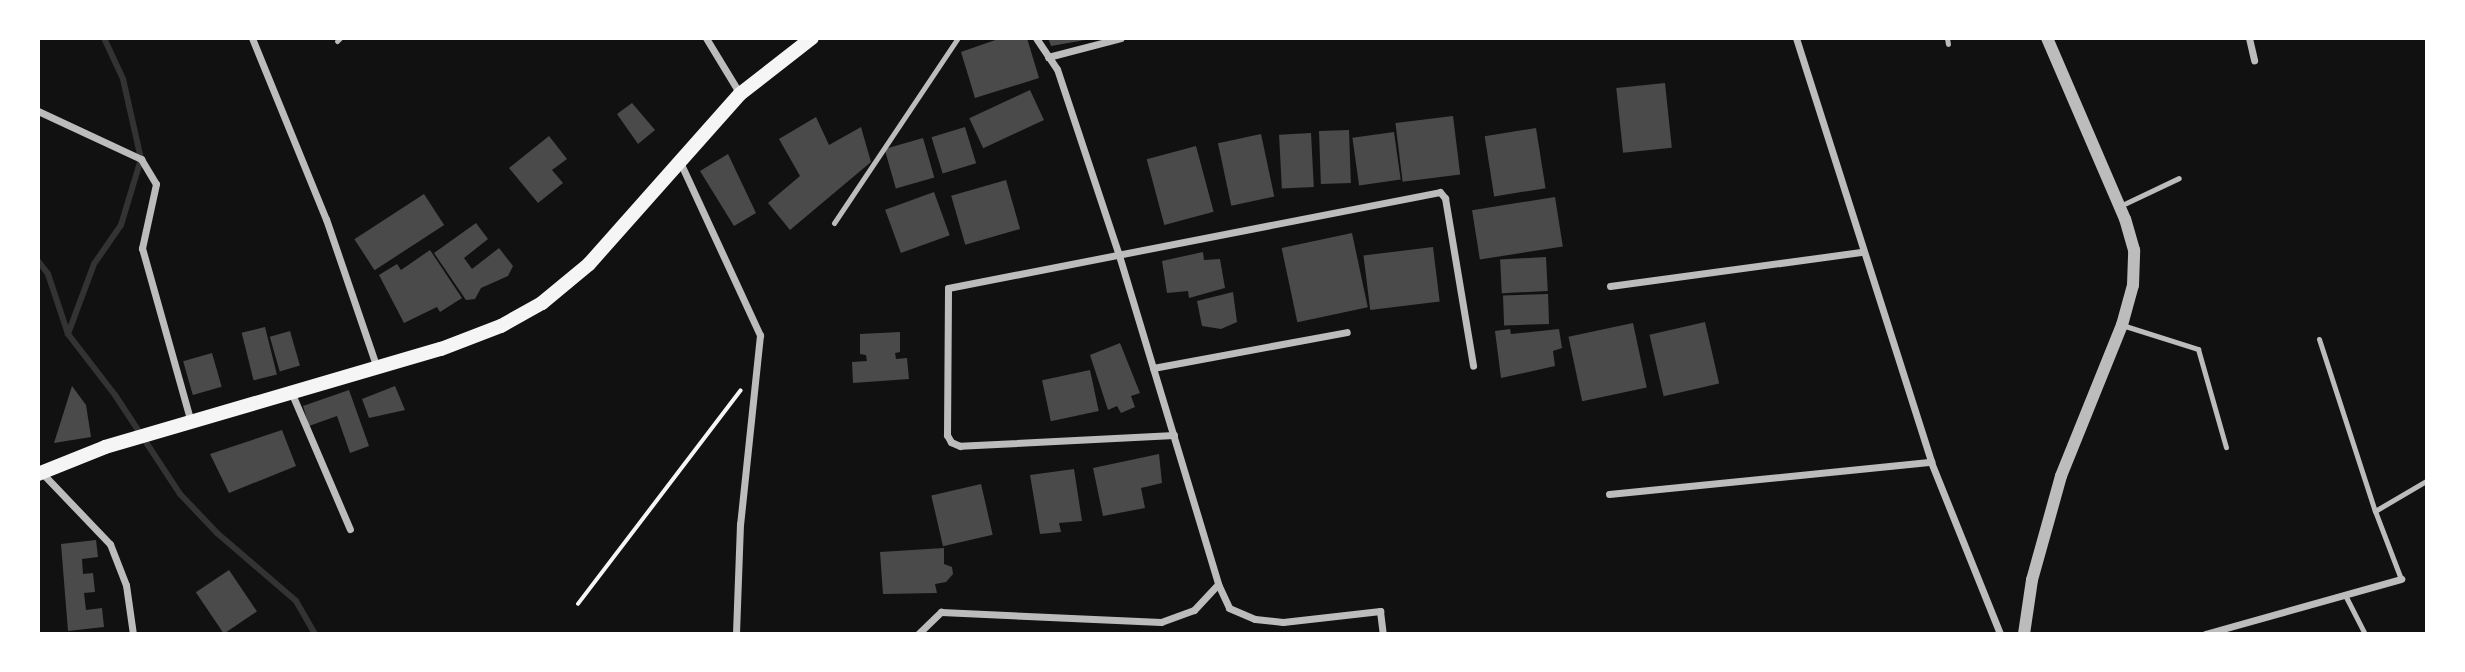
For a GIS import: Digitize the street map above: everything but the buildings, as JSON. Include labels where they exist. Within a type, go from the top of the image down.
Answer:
[{"type":"main road","points":[[41,474],[105,447],[378,369],[501,326],[542,303],[589,264],[740,94],[812,38]]},
{"type":"street","points":[[253,38],[326,219],[378,369]]},
{"type":"street","points":[[706,38],[740,94]]},
{"type":"street","points":[[1036,38],[1056,69],[1118,252],[1217,584],[1229,608],[1255,619],[1283,622],[1380,611],[1382,634]]},
{"type":"street","points":[[1048,57],[1121,38]]},
{"type":"street","points":[[1796,38],[1931,462],[2000,634]]},
{"type":"street","points":[[2024,634],[2032,580],[2062,476],[2122,325],[2133,285],[2134,250],[2120,206],[2047,38]]},
{"type":"street","points":[[2249,38],[2254,60]]},
{"type":"street","points":[[38,111],[141,159],[156,184],[142,248],[191,423]]},
{"type":"street","points":[[679,161],[760,335],[740,524],[736,634]]},
{"type":"street","points":[[1174,435],[960,446],[951,442],[947,435],[945,295],[954,284],[1440,192],[1445,198],[1473,366]]},
{"type":"street","points":[[1610,286],[1863,253]]},
{"type":"street","points":[[1153,368],[1348,332]]},
{"type":"street","points":[[292,394],[350,529]]},
{"type":"street","points":[[1609,494],[1931,462]]},
{"type":"street","points":[[41,474],[110,544],[126,585],[133,634]]},
{"type":"street","points":[[2205,634],[2400,579]]},
{"type":"street","points":[[918,634],[941,612],[1161,622],[1194,610],[1217,584]]},
{"type":"lane","points":[[834,223],[958,38]]},
{"type":"lane","points":[[2120,206],[2179,178]]},
{"type":"lane","points":[[2122,325],[2199,349],[2226,447]]},
{"type":"lane","points":[[2319,339],[2400,579]]},
{"type":"lane","points":[[2375,511],[2427,481]]},
{"type":"lane","points":[[2345,595],[2365,634]]},
{"type":"path","points":[[578,604],[756,370]]},
{"type":"waterway","points":[[104,38],[123,79],[141,159],[121,225],[94,264],[68,334],[115,395],[180,494],[217,533],[296,601],[315,634]]},
{"type":"waterway","points":[[38,261],[48,274],[68,334]]}]
